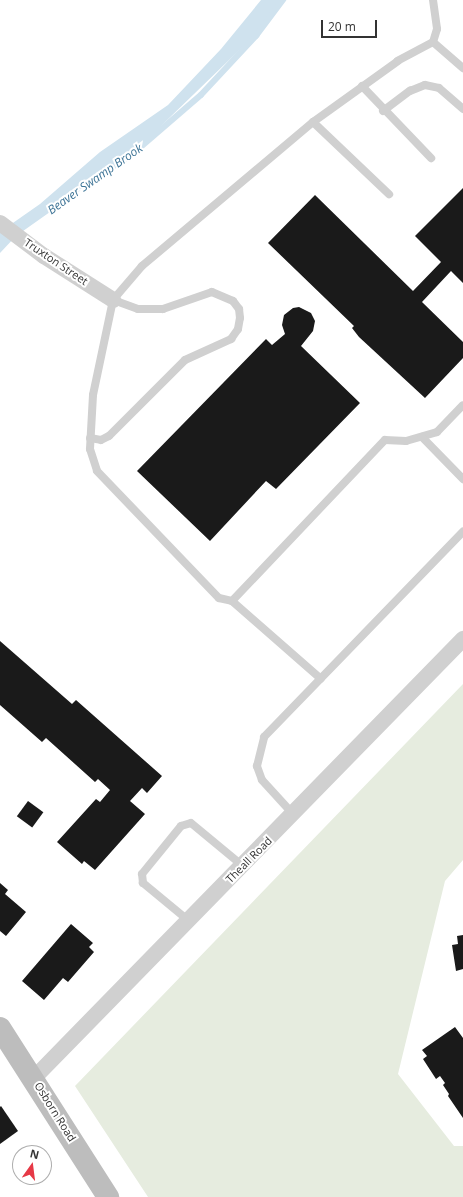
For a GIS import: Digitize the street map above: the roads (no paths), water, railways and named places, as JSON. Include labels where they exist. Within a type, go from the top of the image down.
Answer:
[{"type":"street","name":"Truxton Street","points":[[0,223],[44,256],[114,300]]},
{"type":"street","name":"Theall Road","points":[[34,1078],[463,640]]},
{"type":"street","name":"Osborn Road","points":[[0,1028],[34,1078],[108,1197]]},
{"type":"lane","points":[[321,679],[232,601],[219,598],[98,471],[90,449],[93,396],[114,300],[142,266],[313,122],[398,60],[433,42],[437,29],[433,0]]},
{"type":"lane","points":[[433,42],[463,68]]},
{"type":"lane","points":[[383,111],[410,91],[425,85],[439,88],[463,109]]},
{"type":"lane","points":[[362,86],[383,111],[431,158]]},
{"type":"lane","points":[[313,122],[389,194]]},
{"type":"lane","points":[[90,438],[101,440],[109,436],[185,360],[231,339],[238,329],[240,318],[239,309],[233,300],[212,292],[163,308],[138,309],[114,300]]},
{"type":"lane","points":[[232,601],[384,440],[406,441],[437,432],[463,405]]},
{"type":"lane","points":[[422,437],[463,479]]},
{"type":"lane","points":[[293,814],[262,780],[256,766],[264,737],[463,532]]},
{"type":"lane","points":[[189,921],[143,883],[142,874],[181,826],[191,823],[243,866]]},
{"type":"water","points":[[261,0],[281,0],[259,31],[132,154],[16,236],[0,253],[0,232],[40,204],[100,152],[168,105],[221,49]]},
{"type":"waterway","name":"Beaver Swamp Brook","points":[[114,166],[128,158],[201,95],[256,36],[283,0]]}]
